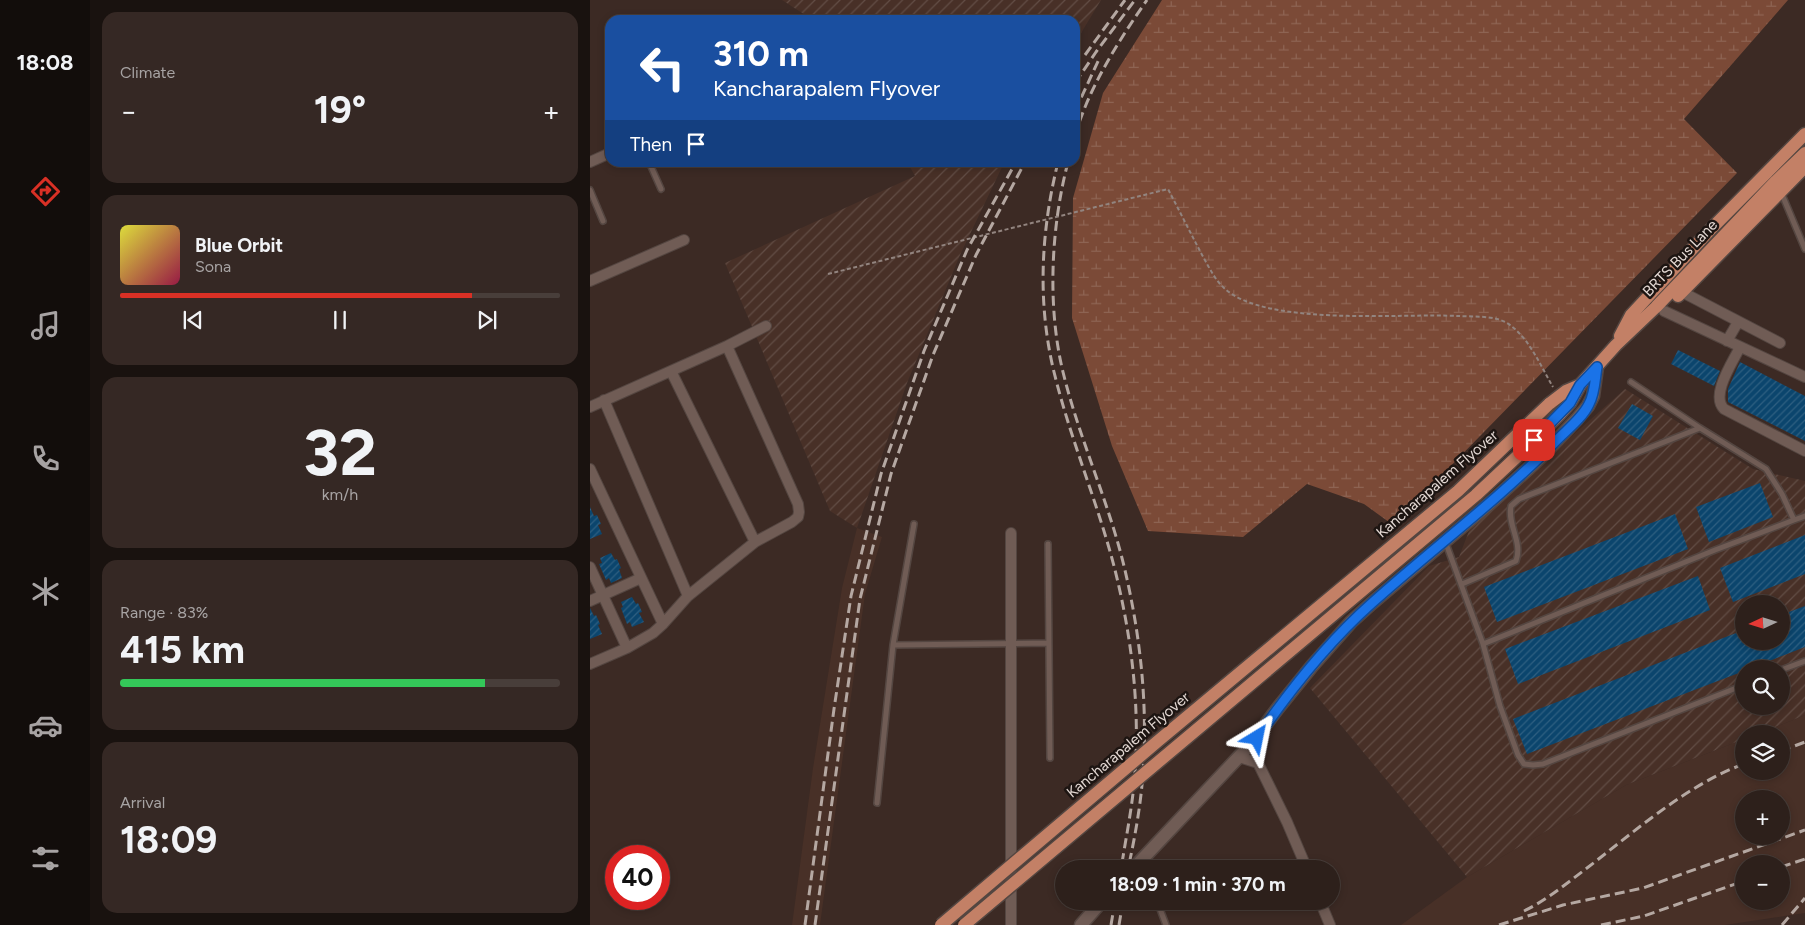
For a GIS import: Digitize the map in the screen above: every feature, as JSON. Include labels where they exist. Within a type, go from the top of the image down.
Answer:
[{"type":"main road","points":[[1616,345],[1631,314],[1712,228],[1805,134]]},
{"type":"main road","name":"BRTS Bus Lane","points":[[1580,385],[1616,345],[1656,307],[1805,153]]},
{"type":"main road","points":[[1616,345],[1645,329],[1805,167]]},
{"type":"main road","name":"Kancharapalem Flyover","points":[[941,925],[1458,490],[1554,400],[1580,385]]},
{"type":"main road","name":"Kancharapalem Flyover","points":[[964,925],[1476,495],[1560,414],[1570,403],[1580,385]]},
{"type":"street","points":[[590,162],[605,155]]},
{"type":"street","points":[[590,280],[684,240]]},
{"type":"street","points":[[1682,292],[1780,343]]},
{"type":"street","points":[[1664,311],[1805,377]]},
{"type":"street","points":[[1728,341],[1738,322]]},
{"type":"street","points":[[590,407],[727,346],[766,326]]},
{"type":"street","points":[[590,664],[627,648],[653,633],[688,596],[755,542],[798,517],[798,504],[727,346]]},
{"type":"street","points":[[1740,347],[1718,394],[1720,406],[1805,451]]},
{"type":"street","points":[[1145,860],[1257,738],[1306,673],[1351,622],[1496,498],[1540,458],[1578,419],[1593,396],[1597,367]]},
{"type":"street","points":[[670,371],[755,542]]},
{"type":"street","points":[[604,400],[688,596]]},
{"type":"street","points":[[590,469],[663,624]]},
{"type":"street","points":[[1010,533],[1011,925]]},
{"type":"street","points":[[590,567],[627,648]]},
{"type":"street","points":[[590,601],[641,578]]},
{"type":"street","points":[[1257,738],[1258,763],[1303,860]]},
{"type":"street","points":[[1239,757],[1258,763]]},
{"type":"street","points":[[1081,925],[1094,910]]},
{"type":"street","points":[[1323,910],[1329,925]]},
{"type":"lane","points":[[651,167],[661,189]]},
{"type":"lane","points":[[590,190],[604,221]]},
{"type":"lane","points":[[1781,192],[1805,249]]},
{"type":"lane","points":[[1631,382],[1766,469],[1772,475],[1794,520]]},
{"type":"lane","points":[[1462,584],[1516,561],[1519,552],[1509,516],[1511,506],[1519,500],[1700,428]]},
{"type":"lane","points":[[1483,644],[1715,550],[1805,516]]},
{"type":"lane","points":[[877,803],[893,645],[914,524]]},
{"type":"lane","points":[[1445,541],[1483,644],[1500,706],[1518,755],[1524,764],[1543,764],[1735,689]]},
{"type":"lane","points":[[1048,544],[1050,758]]},
{"type":"lane","points":[[893,645],[1049,643]]},
{"type":"lane","points":[[1790,667],[1805,661]]},
{"type":"lane","points":[[1160,910],[1166,925]]},
{"type":"path","points":[[828,274],[1168,189],[1213,274],[1223,287],[1232,294],[1247,302],[1306,314],[1335,316],[1427,314],[1488,317],[1504,322],[1516,329],[1525,341],[1554,400]]},
{"type":"shaded area","points":[[782,0],[1101,0],[1080,35],[1080,15],[805,15]]},
{"type":"shaded area","points":[[910,167],[1002,167],[960,255],[907,383],[857,528],[830,511],[725,263],[915,176]]},
{"type":"shaded area","points":[[1625,389],[1753,469],[1805,481],[1805,715],[1780,725],[1735,725],[1735,743],[1626,785],[1467,877],[1310,688],[1429,566],[1459,557],[1469,531],[1530,473]]},
{"type":"shaded area","points":[[857,528],[882,537],[865,594],[820,925],[792,925],[813,768],[842,588]]},
{"type":"shaded area","points":[[1805,715],[1805,913],[1725,925],[1401,925],[1467,877],[1626,785],[1735,743],[1735,780],[1790,780],[1790,725],[1780,725]]},
{"type":"green space","points":[[1162,0],[1788,0],[1684,119],[1737,173],[1393,525],[1364,504],[1307,484],[1243,537],[1148,531],[1112,446],[1072,318],[1073,198],[1103,93]]},
{"type":"building","points":[[1678,350],[1720,371],[1714,386],[1671,364]]},
{"type":"building","points":[[1740,362],[1805,396],[1805,441],[1728,402],[1728,389]]},
{"type":"building","points":[[1632,404],[1653,416],[1640,440],[1618,428]]},
{"type":"building","points":[[1760,483],[1773,517],[1709,542],[1696,507]]},
{"type":"building","points":[[590,507],[594,516],[597,515],[601,524],[598,525],[602,534],[590,539]]},
{"type":"building","points":[[1675,514],[1688,549],[1497,622],[1484,587]]},
{"type":"building","points":[[1805,535],[1805,574],[1751,595],[1735,595],[1735,601],[1733,602],[1720,568]]},
{"type":"building","points":[[611,553],[615,560],[617,559],[621,568],[619,569],[622,578],[611,583],[609,578],[606,580],[599,564],[602,563],[600,558]]},
{"type":"building","points":[[1698,576],[1710,610],[1518,684],[1505,649]]},
{"type":"building","points":[[632,597],[636,604],[638,603],[642,612],[639,613],[644,622],[632,627],[630,622],[627,624],[621,608],[623,607],[621,602]]},
{"type":"building","points":[[1805,606],[1805,647],[1772,660],[1735,660],[1735,674],[1527,754],[1513,719],[1735,633],[1735,650],[1790,650],[1790,612]]},
{"type":"building","points":[[590,608],[594,616],[596,615],[602,634],[590,639]]},
{"type":"railway","points":[[1085,55],[1125,0]]},
{"type":"railway","points":[[1080,76],[1135,0]]},
{"type":"railway","points":[[1080,121],[1105,65],[1147,0]]},
{"type":"railway","points":[[1080,100],[1100,57]]},
{"type":"railway","points":[[805,925],[851,596],[881,474],[924,351],[967,250],[1013,167]]},
{"type":"railway","points":[[815,925],[860,599],[891,474],[933,355],[976,255],[1022,167]]},
{"type":"railway","points":[[1057,167],[1048,214],[1043,267],[1043,293],[1049,346],[1060,397],[1114,566],[1133,668],[1136,720],[1135,772],[1122,860]]},
{"type":"railway","points":[[1067,167],[1058,213],[1053,267],[1053,294],[1058,347],[1077,421],[1110,517],[1124,566],[1130,591],[1141,668],[1144,720],[1143,772],[1141,796],[1130,860]]},
{"type":"railway","points":[[1790,748],[1805,742]]},
{"type":"railway","points":[[1524,911],[1557,891],[1682,796],[1735,768]]},
{"type":"railway","points":[[1499,925],[1563,905],[1643,888],[1805,830]]},
{"type":"railway","points":[[1790,864],[1805,859]]},
{"type":"railway","points":[[1601,925],[1644,916],[1735,884]]},
{"type":"railway","points":[[1782,925],[1805,898]]},
{"type":"railway","points":[[1111,925],[1114,910]]},
{"type":"railway","points":[[1119,925],[1122,910]]},
{"type":"route","points":[[1257,738],[1278,708],[1312,666],[1351,622],[1496,498],[1540,458],[1578,419],[1593,396],[1597,367],[1580,385],[1570,403],[1534,440]]}]
